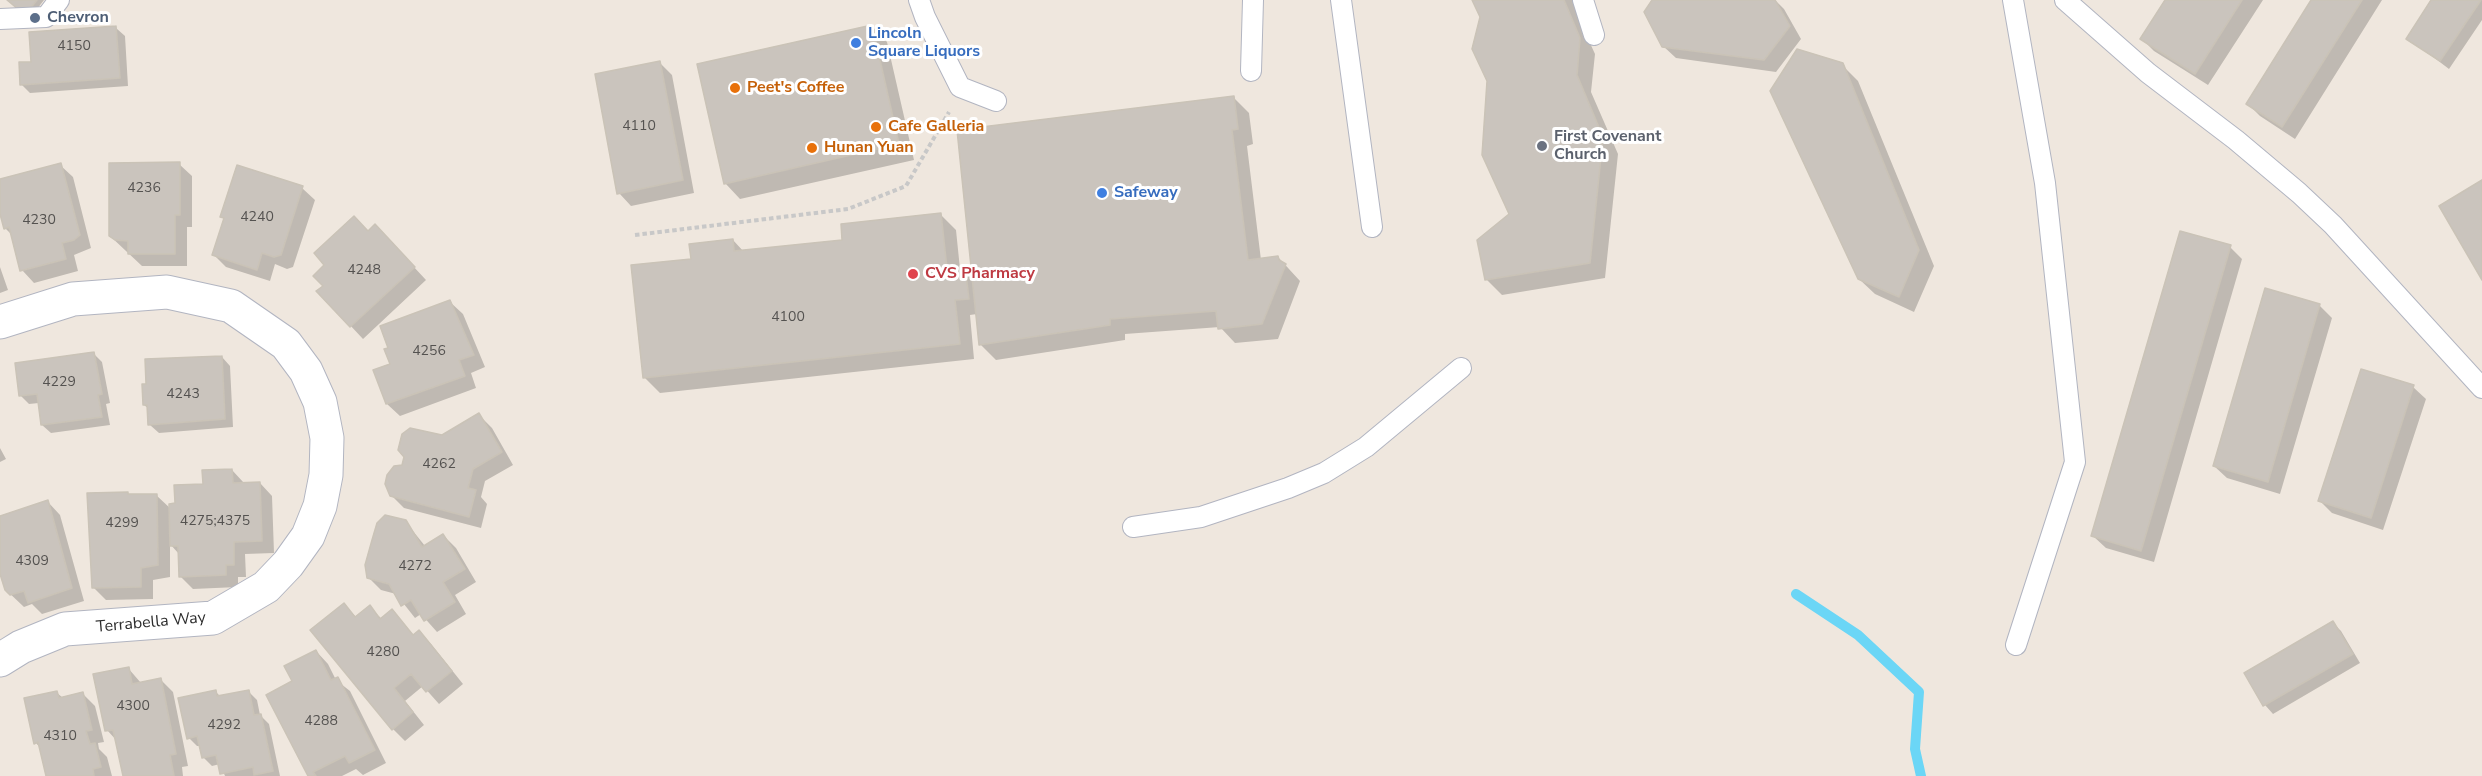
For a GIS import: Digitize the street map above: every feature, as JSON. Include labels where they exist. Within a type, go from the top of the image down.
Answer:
[{"type":"street","name":"Terrabella Way","points":[[0,322],[73,298],[167,292],[231,306],[286,344],[306,372],[320,402],[327,438],[326,475],[320,506],[308,536],[288,564],[266,587],[213,618],[65,629],[21,647],[0,660]]},
{"type":"lane","points":[[0,19],[46,17],[59,0]]},
{"type":"lane","points":[[919,0],[960,87],[996,101]]},
{"type":"lane","points":[[1251,72],[1253,0]]},
{"type":"lane","points":[[1341,0],[1372,227]]},
{"type":"lane","points":[[1583,0],[1594,35]]},
{"type":"lane","points":[[2013,0],[2045,183],[2075,462],[2016,645]]},
{"type":"lane","points":[[2065,0],[2148,73],[2236,140],[2299,193],[2333,225],[2482,388]]},
{"type":"lane","points":[[1133,527],[1201,517],[1288,488],[1324,473],[1366,447],[1461,368]]},
{"type":"path","points":[[635,234],[848,209],[906,186],[940,131],[960,87]]},
{"type":"building","points":[[7,0],[37,0],[25,15]]},
{"type":"building","name":"First Covenant Church","points":[[1472,0],[1564,0],[1580,38],[1577,75],[1603,137],[1590,263],[1485,280],[1477,240],[1509,214],[1482,155],[1487,81],[1472,49],[1480,17]]},
{"type":"building","points":[[1652,0],[1775,0],[1790,26],[1764,60],[1662,47],[1644,12]]},
{"type":"building","points":[[2165,0],[2242,0],[2195,74],[2140,39]]},
{"type":"building","points":[[2311,0],[2362,0],[2282,127],[2246,104]]},
{"type":"building","points":[[2431,0],[2481,0],[2440,61],[2406,39]]},
{"type":"building","points":[[872,25],[899,144],[724,184],[697,64]]},
{"type":"building","points":[[116,26],[120,78],[20,85],[19,62],[31,62],[29,32]]},
{"type":"building","points":[[1797,49],[1843,63],[1919,250],[1899,297],[1858,279],[1770,91]]},
{"type":"building","points":[[660,61],[683,180],[617,194],[595,74]]},
{"type":"building","name":"Safeway","points":[[1234,96],[1238,129],[1232,130],[1248,260],[1278,256],[1279,260],[1286,264],[1262,324],[1218,329],[1216,311],[1110,319],[1110,325],[979,345],[957,130]]},
{"type":"building","points":[[180,162],[180,215],[175,215],[175,254],[128,254],[128,241],[115,240],[109,236],[109,163]]},
{"type":"building","points":[[61,163],[80,235],[74,240],[62,243],[66,259],[20,271],[9,227],[4,229],[0,214],[0,179]]},
{"type":"building","points":[[237,165],[303,186],[281,255],[274,257],[262,253],[257,270],[212,255],[224,218],[220,217]]},
{"type":"building","points":[[2482,180],[2482,280],[2439,206]]},
{"type":"building","points":[[941,213],[947,269],[965,267],[969,299],[955,300],[960,344],[643,378],[631,265],[691,259],[689,244],[733,239],[734,251],[842,240],[841,224]]},
{"type":"building","points":[[354,216],[368,231],[375,224],[415,267],[350,327],[316,291],[323,286],[313,276],[324,265],[314,253]]},
{"type":"building","points":[[2180,231],[2231,245],[2141,551],[2091,536]]},
{"type":"building","points":[[2265,288],[2320,304],[2268,482],[2213,466]]},
{"type":"building","points":[[450,300],[474,355],[459,360],[465,376],[386,404],[373,370],[390,364],[384,349],[388,348],[380,326]]},
{"type":"building","points":[[94,352],[102,394],[98,395],[102,417],[41,425],[37,394],[19,396],[15,363]]},
{"type":"building","points":[[222,356],[225,419],[148,425],[147,405],[143,405],[142,384],[146,384],[145,359]]},
{"type":"building","points":[[2361,369],[2414,385],[2371,518],[2318,501]]},
{"type":"building","points":[[479,413],[502,452],[473,469],[468,488],[476,490],[469,517],[390,496],[385,484],[387,475],[394,466],[402,465],[404,457],[398,450],[402,434],[410,428],[442,435]]},
{"type":"building","points":[[232,469],[233,483],[260,482],[262,541],[234,542],[234,565],[226,565],[226,575],[179,577],[178,546],[170,546],[169,504],[175,503],[174,485],[203,484],[202,470]]},
{"type":"building","points":[[128,492],[128,494],[157,494],[158,565],[141,568],[141,587],[92,588],[87,493]]},
{"type":"building","points":[[48,500],[72,588],[28,603],[24,591],[10,595],[5,590],[0,574],[0,516]]},
{"type":"building","points":[[385,515],[406,520],[422,547],[443,534],[465,569],[443,582],[455,602],[424,621],[411,600],[401,606],[389,584],[367,578],[365,565],[372,540],[377,523]]},
{"type":"building","points":[[344,603],[355,617],[370,605],[380,619],[392,609],[413,635],[419,630],[452,671],[426,692],[411,674],[394,688],[413,712],[392,730],[310,630]]},
{"type":"building","points":[[2333,621],[2353,654],[2263,706],[2244,673]]},
{"type":"building","points":[[316,650],[331,680],[338,677],[375,750],[349,763],[345,756],[313,772],[316,776],[308,776],[266,695],[292,681],[284,666]]},
{"type":"building","points":[[129,667],[132,684],[161,678],[176,754],[170,755],[174,776],[123,776],[113,730],[105,731],[93,674]]},
{"type":"building","points":[[216,690],[217,696],[249,690],[254,715],[261,714],[273,771],[254,775],[253,767],[220,774],[216,755],[202,758],[197,736],[187,739],[178,698]]},
{"type":"building","points":[[57,691],[59,698],[83,692],[92,730],[86,731],[90,744],[95,743],[101,767],[93,769],[94,776],[46,776],[38,742],[34,744],[24,698]]},
{"type":"waterway","points":[[1796,594],[1858,635],[1919,692],[1915,749],[1921,776]]},
{"type":"place","name":"Chevron","points":[[35,18]]},
{"type":"place","name":"Lincoln Square Liquors","points":[[856,43]]},
{"type":"place","name":"Peet's Coffee","points":[[735,88]]},
{"type":"place","name":"Cafe Galleria","points":[[876,127]]},
{"type":"place","name":"First Covenant Church","points":[[1542,146]]},
{"type":"place","name":"Hunan Yuan","points":[[812,148]]},
{"type":"place","name":"Safeway","points":[[1102,193]]},
{"type":"place","name":"CVS Pharmacy","points":[[913,274]]}]
